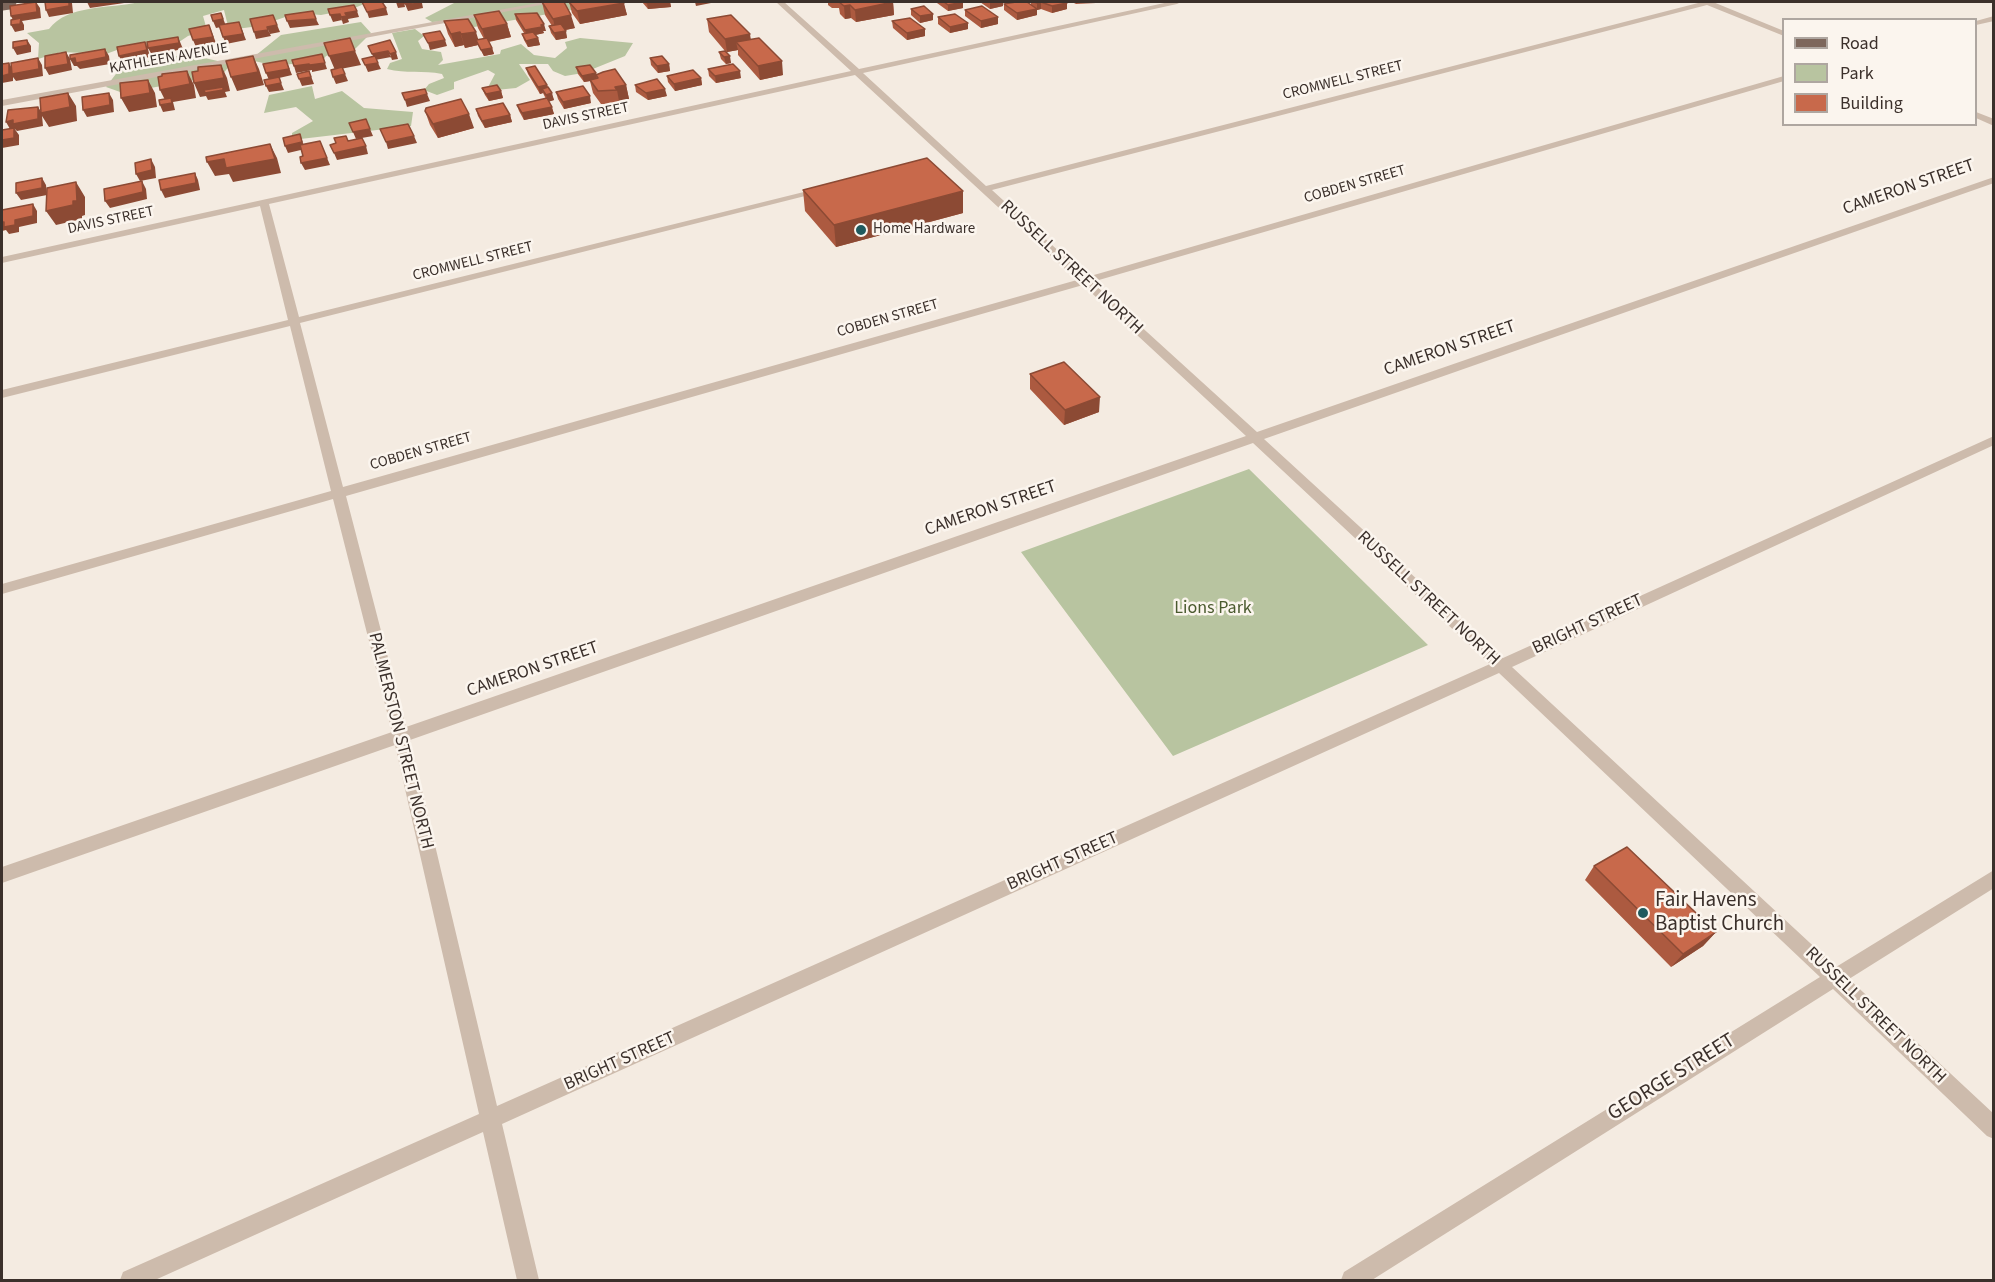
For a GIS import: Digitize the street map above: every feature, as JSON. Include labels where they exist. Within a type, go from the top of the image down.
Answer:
[{"type":"main road","points":[[2,3],[9,2]]},
{"type":"street","name":"KATHLEEN AVENUE","points":[[2,103],[553,2]]},
{"type":"street","name":"RUSSELL STREET NORTH","points":[[780,2],[1085,280],[1834,976],[1994,1129]]},
{"type":"street","name":"DAVIS STREET","points":[[2,260],[1177,2]]},
{"type":"street","points":[[1708,2],[1782,33]]},
{"type":"street","name":"CROMWELL STREET","points":[[985,189],[1708,2]]},
{"type":"street","points":[[1977,23],[1994,18]]},
{"type":"street","name":"COBDEN STREET","points":[[2,589],[1782,79]]},
{"type":"street","points":[[1977,116],[1994,123]]},
{"type":"street","points":[[940,161],[952,158]]},
{"type":"street","name":"CAMERON STREET","points":[[2,875],[1994,180]]},
{"type":"street","name":"CROMWELL STREET","points":[[2,394],[836,187]]},
{"type":"street","name":"PALMERSTON STREET NORTH","points":[[264,204],[401,737],[528,1281]]},
{"type":"street","name":"BRIGHT STREET","points":[[131,1281],[1500,666],[1994,440]]},
{"type":"street","name":"GEORGE STREET","points":[[1352,1281],[1834,976],[1994,878]]},
{"type":"green space","points":[[139,2],[369,2],[352,9],[321,15],[297,13],[259,26],[229,30],[224,10],[203,16],[207,30],[188,36],[179,42],[125,47],[106,54],[61,52],[38,59],[39,43],[27,33],[49,29],[57,21],[78,11]]},
{"type":"green space","points":[[456,2],[617,2],[474,27],[468,20],[432,22],[425,18]]},
{"type":"green space","points":[[361,22],[371,33],[355,49],[326,56],[323,60],[276,66],[250,60],[281,35]]},
{"type":"green space","points":[[415,29],[424,36],[418,41],[422,49],[441,52],[443,60],[438,65],[500,54],[501,50],[521,44],[534,55],[555,58],[567,48],[565,42],[580,38],[633,43],[625,56],[583,73],[565,76],[553,71],[548,64],[519,64],[530,80],[516,88],[486,91],[495,74],[488,70],[454,82],[454,89],[437,95],[424,90],[429,84],[444,78],[442,74],[387,69],[390,63],[402,59],[392,33]]},
{"type":"green space","points":[[187,54],[231,64],[222,75],[123,93],[106,87],[122,66]]},
{"type":"green space","points":[[312,86],[315,99],[342,91],[364,108],[413,112],[411,126],[292,140],[292,133],[313,121],[296,107],[264,113],[269,95]]},
{"type":"green space","name":"Lions Park","points":[[1249,469],[1428,645],[1173,756],[1021,552]]},
{"type":"building","points":[[36,2],[37,12],[11,16],[10,6]]},
{"type":"building","points":[[45,2],[69,2],[69,6],[46,10]]},
{"type":"building","points":[[362,2],[382,2],[386,8],[367,12]]},
{"type":"building","points":[[542,2],[564,2],[571,15],[553,19]]},
{"type":"building","points":[[569,2],[623,2],[624,3],[577,11]]},
{"type":"building","points":[[839,2],[893,2],[855,10],[850,5],[844,6]]},
{"type":"building","points":[[944,2],[963,2],[948,5]]},
{"type":"building","points":[[1027,2],[1037,9],[1017,13],[1004,4]]},
{"type":"building","points":[[1041,2],[1065,2],[1067,3],[1052,6]]},
{"type":"building","points":[[354,5],[357,11],[345,13],[347,16],[341,17],[340,14],[330,15],[328,9]]},
{"type":"building","points":[[924,6],[933,14],[920,16],[911,9]]},
{"type":"building","points":[[982,6],[998,17],[981,21],[965,10]]},
{"type":"building","points":[[313,11],[316,19],[287,21],[285,15]]},
{"type":"building","points":[[499,11],[507,24],[482,29],[474,15]]},
{"type":"building","points":[[221,13],[223,19],[213,21],[211,15]]},
{"type":"building","points":[[537,13],[544,24],[541,25],[542,27],[525,30],[515,14]]},
{"type":"building","points":[[955,14],[968,23],[950,27],[938,17]]},
{"type":"building","points":[[273,15],[277,25],[267,27],[268,30],[254,32],[250,19]]},
{"type":"building","points":[[731,15],[750,34],[725,39],[707,19]]},
{"type":"building","points":[[21,18],[20,24],[11,25],[11,20]]},
{"type":"building","points":[[910,18],[925,29],[907,33],[892,21]]},
{"type":"building","points":[[468,19],[476,32],[451,34],[444,21]]},
{"type":"building","points":[[239,22],[243,34],[223,37],[219,25]]},
{"type":"building","points":[[561,24],[566,31],[554,33],[549,26]]},
{"type":"building","points":[[209,25],[213,37],[193,40],[189,29]]},
{"type":"building","points":[[440,31],[445,40],[428,43],[423,34]]},
{"type":"building","points":[[533,32],[538,38],[526,41],[522,34]]},
{"type":"building","points":[[178,37],[179,43],[148,48],[147,42]]},
{"type":"building","points":[[350,38],[355,51],[329,56],[324,43]]},
{"type":"building","points":[[487,38],[492,48],[481,50],[476,40]]},
{"type":"building","points":[[759,38],[782,61],[758,66],[736,42]]},
{"type":"building","points":[[27,40],[28,45],[13,48],[13,42]]},
{"type":"building","points":[[390,40],[396,52],[390,54],[388,51],[372,54],[368,46]]},
{"type":"building","points":[[145,42],[147,50],[119,56],[117,47]]},
{"type":"building","points":[[105,49],[106,57],[76,63],[75,58],[70,59],[70,55]]},
{"type":"building","points":[[725,51],[730,56],[724,57],[719,52]]},
{"type":"building","points":[[66,52],[68,64],[45,68],[45,56]]},
{"type":"building","points":[[322,54],[325,63],[294,66],[292,60]]},
{"type":"building","points":[[253,56],[258,72],[231,77],[226,61]]},
{"type":"building","points":[[375,56],[378,63],[365,65],[362,59]]},
{"type":"building","points":[[662,56],[669,64],[657,66],[650,58]]},
{"type":"building","points":[[38,58],[39,69],[12,74],[11,63]]},
{"type":"building","points":[[286,60],[289,69],[266,73],[263,64]]},
{"type":"building","points":[[9,63],[9,74],[2,76],[2,64]]},
{"type":"building","points":[[733,64],[740,71],[715,76],[708,69]]},
{"type":"building","points":[[221,65],[224,78],[194,83],[192,72],[198,71],[198,67]]},
{"type":"building","points":[[590,65],[596,73],[582,76],[576,67]]},
{"type":"building","points":[[535,66],[547,85],[538,87],[526,68]]},
{"type":"building","points":[[342,67],[345,74],[333,77],[331,70]]},
{"type":"building","points":[[615,69],[626,85],[615,87],[617,90],[598,91],[590,80],[598,78],[596,75]]},
{"type":"building","points":[[693,70],[701,78],[674,84],[667,76]]},
{"type":"building","points":[[187,71],[190,84],[160,90],[158,77],[162,74]]},
{"type":"building","points":[[309,71],[311,77],[299,79],[297,74]]},
{"type":"building","points":[[279,77],[281,83],[266,86],[264,80]]},
{"type":"building","points":[[657,79],[665,89],[646,93],[635,85]]},
{"type":"building","points":[[148,80],[150,93],[121,98],[120,83]]},
{"type":"building","points":[[497,85],[501,91],[486,94],[482,88]]},
{"type":"building","points":[[583,86],[590,96],[563,102],[556,92]]},
{"type":"building","points":[[223,87],[223,90],[205,93],[204,90]]},
{"type":"building","points":[[548,87],[552,93],[546,95],[542,89]]},
{"type":"building","points":[[425,89],[427,94],[405,100],[402,93]]},
{"type":"building","points":[[68,93],[70,107],[41,113],[40,98]]},
{"type":"building","points":[[109,93],[110,105],[83,110],[82,97]]},
{"type":"building","points":[[171,98],[172,103],[160,105],[159,100]]},
{"type":"building","points":[[547,98],[552,107],[522,113],[517,105]]},
{"type":"building","points":[[461,99],[469,114],[433,124],[425,111],[426,108]]},
{"type":"building","points":[[503,103],[510,115],[482,121],[476,109]]},
{"type":"building","points":[[38,107],[38,119],[13,124],[13,120],[6,122],[8,110]]},
{"type":"building","points":[[366,119],[370,129],[353,132],[349,123]]},
{"type":"building","points":[[408,124],[414,136],[386,142],[380,129]]},
{"type":"building","points":[[14,128],[14,138],[2,140],[2,130]]},
{"type":"building","points":[[300,134],[302,142],[285,146],[283,138]]},
{"type":"building","points":[[346,136],[348,141],[362,138],[366,146],[334,153],[330,145],[336,143],[334,138]]},
{"type":"building","points":[[320,141],[327,158],[301,163],[300,157],[303,156],[300,145]]},
{"type":"building","points":[[270,144],[275,159],[226,168],[224,159],[207,162],[206,157]]},
{"type":"building","points":[[927,158],[963,191],[834,225],[803,190]]},
{"type":"building","points":[[151,159],[152,170],[136,174],[135,163]]},
{"type":"building","points":[[195,173],[196,183],[161,190],[159,180]]},
{"type":"building","points":[[42,178],[42,188],[16,193],[16,183]]},
{"type":"building","points":[[142,181],[143,192],[105,201],[104,189]]},
{"type":"building","points":[[76,182],[77,201],[73,201],[73,205],[46,211],[47,188]]},
{"type":"building","points":[[33,204],[33,216],[15,220],[15,225],[4,227],[2,210]]},
{"type":"building","points":[[1064,362],[1100,397],[1065,410],[1030,374]]},
{"type":"building","points":[[1627,847],[1716,932],[1683,954],[1594,866]]},
{"type":"place","name":"Home Hardware","points":[[861,230]]},
{"type":"place","name":"Fair Havens Baptist Church","points":[[1643,913]]}]
